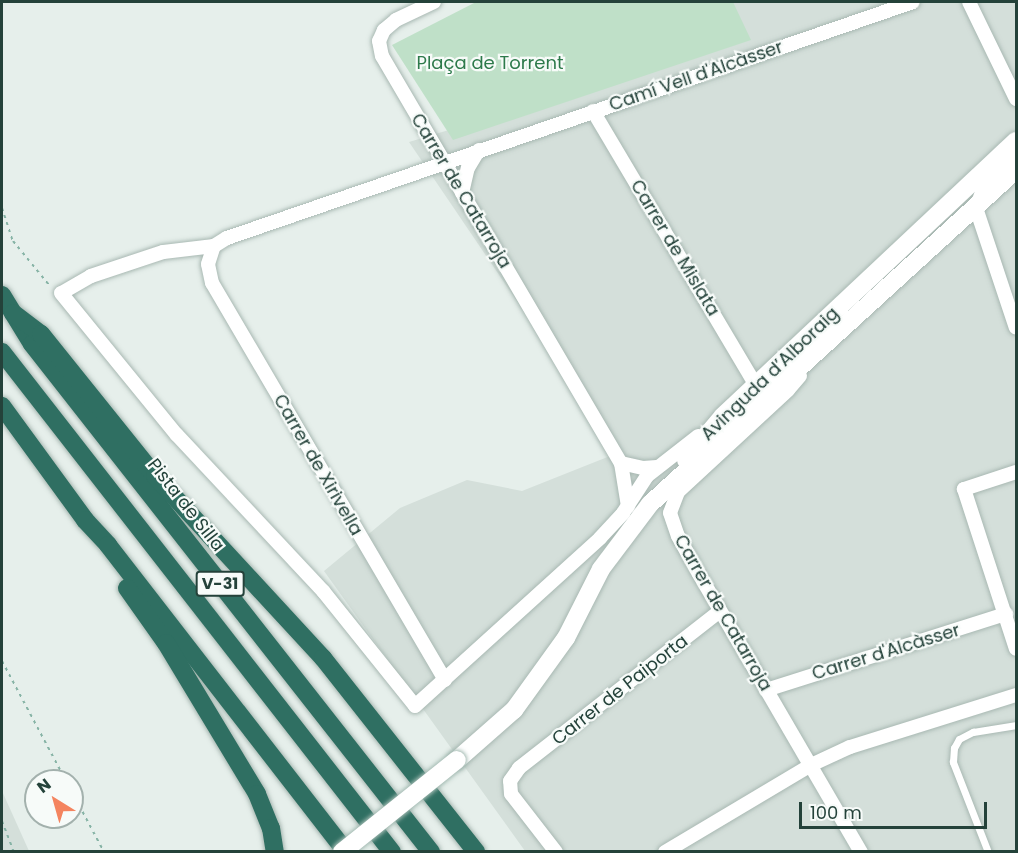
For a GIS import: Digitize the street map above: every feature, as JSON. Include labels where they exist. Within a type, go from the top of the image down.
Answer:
[{"type":"highway","name":"Pista de Silla","points":[[2,295],[32,344],[431,852]]},
{"type":"highway","points":[[13,313],[41,334],[155,476],[323,658],[476,852]]},
{"type":"highway","name":"V-31","points":[[2,352],[392,852]]},
{"type":"highway","points":[[2,406],[85,520],[108,545],[344,852]]},
{"type":"highway","points":[[85,520],[100,550],[166,643],[257,794],[271,828],[275,852]]},
{"type":"street","name":"Carrer de Catarroja","points":[[434,2],[389,25],[380,36],[379,41],[386,64],[621,463],[627,506]]},
{"type":"street","name":"Camí Vell d'Alcàsser","points":[[61,293],[91,276],[163,252],[214,246],[227,238],[444,162],[913,2]]},
{"type":"street","points":[[969,2],[1017,99]]},
{"type":"street","name":"Carrer de Mislata","points":[[593,111],[756,385]]},
{"type":"street","name":"Avinguda d’Alboraig","points":[[672,481],[694,447],[738,402],[1017,141]]},
{"type":"street","points":[[462,193],[466,173],[479,150]]},
{"type":"street","name":"Avinguda d’Alboraig","points":[[976,208],[984,187],[1017,156]]},
{"type":"street","name":"Avinguda d’Alboraig","points":[[672,481],[1017,170]]},
{"type":"street","points":[[976,208],[1017,328]]},
{"type":"street","name":"Carrer de Xirivella","points":[[214,246],[208,264],[212,284],[445,680]]},
{"type":"street","points":[[61,293],[177,435],[323,591],[415,706],[600,538],[627,506],[641,483],[657,467],[682,450],[738,402]]},
{"type":"street","name":"Carrer de Catarroja","points":[[827,342],[788,390],[678,492],[670,513],[678,536],[720,611],[861,852]]},
{"type":"street","points":[[621,463],[643,468],[657,467]]},
{"type":"street","points":[[1017,472],[964,489],[1017,649]]},
{"type":"street","points":[[344,852],[457,760],[514,710],[566,638],[602,569],[620,542],[672,481]]},
{"type":"street","name":"Carrer de Paiporta","points":[[556,852],[511,794],[510,781],[519,768],[720,611]]},
{"type":"street","name":"Carrer d'Alcàsser","points":[[766,690],[1006,614]]},
{"type":"street","points":[[665,852],[811,765],[850,747],[1017,695]]},
{"type":"lane","points":[[988,852],[953,762],[954,748],[959,739],[973,732],[1017,725]]},
{"type":"path","points":[[2,208],[13,241],[53,289],[61,293]]},
{"type":"path","points":[[2,661],[60,769]]},
{"type":"path","points":[[84,814],[104,852]]},
{"type":"path","points":[[2,821],[14,852]]},
{"type":"shaded area","points":[[732,2],[1016,2],[1016,851],[525,851],[324,571],[400,508],[467,480],[522,491],[610,456],[533,325],[409,142],[740,42]]},
{"type":"shaded area","points":[[2,791],[29,851],[2,851]]},
{"type":"green space","name":"Plaça de Torrent","points":[[476,2],[733,2],[751,40],[453,140],[392,45]]}]
